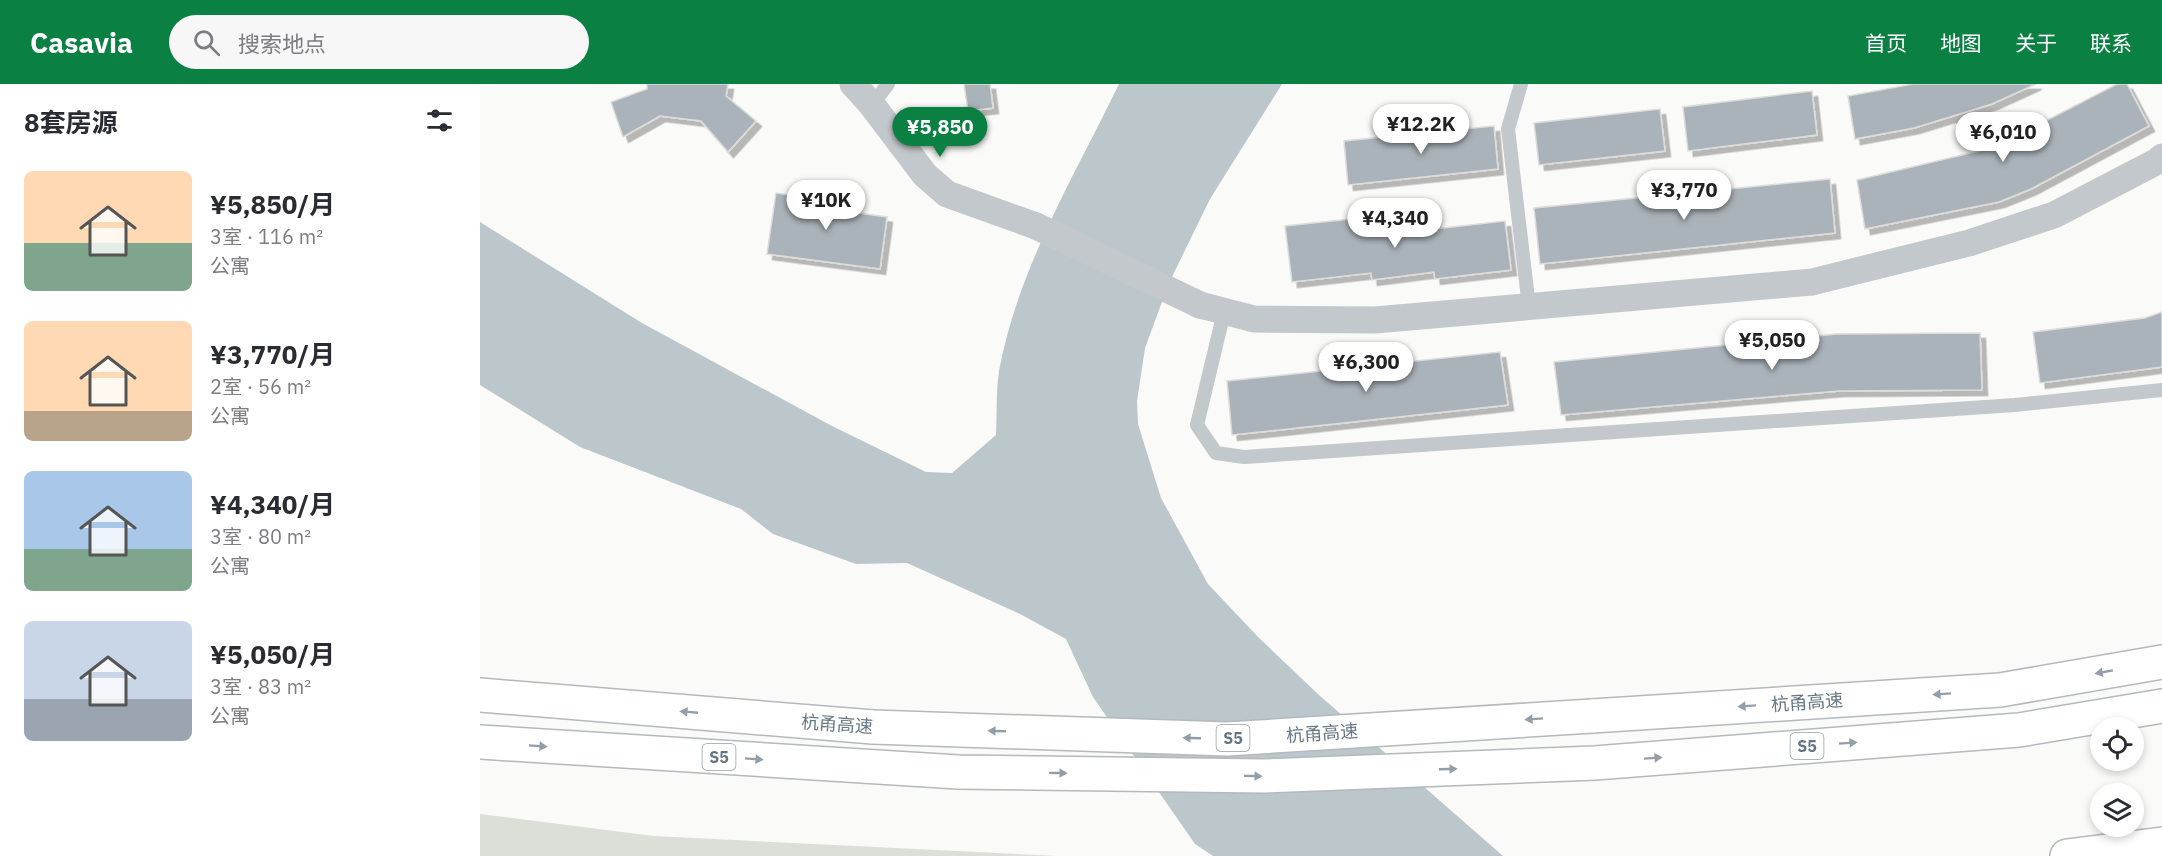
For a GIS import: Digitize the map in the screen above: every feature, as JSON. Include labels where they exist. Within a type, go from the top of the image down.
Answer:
[{"type":"main road","name":"杭甬高速","points":[[480,695],[873,727],[1227,739],[2000,690],[2162,662]]},
{"type":"main road","name":"S5","points":[[480,742],[958,772],[1264,776],[1595,763],[2019,730],[2162,706]]},
{"type":"main road","points":[[2067,856],[2162,844]]},
{"type":"street","points":[[853,84],[880,94],[925,175],[947,194],[1036,225],[1212,309],[1254,319],[1375,320],[1812,282],[1969,243],[2054,215],[2162,157]]},
{"type":"lane","points":[[1521,84],[1508,129],[1529,307]]},
{"type":"lane","points":[[1212,309],[1197,425],[1216,453],[1244,457],[2014,405],[2162,390]]},
{"type":"shaded area","points":[[1119,84],[1282,84],[1210,199],[1169,283],[1145,348],[1137,401],[1138,424],[1161,498],[1208,584],[1259,638],[1319,695],[1503,856],[1213,856],[1195,844],[1093,697],[1066,639],[1020,614],[907,563],[856,564],[773,534],[741,509],[580,447],[480,385],[480,222],[642,323],[832,426],[926,472],[952,473],[996,435],[999,371],[1019,296],[1049,224]]},
{"type":"shaded area","points":[[480,814],[653,836],[1057,856],[480,856]]},
{"type":"building","points":[[647,84],[728,84],[726,96],[756,121],[728,152],[701,121],[660,116],[623,137],[611,102],[647,89]]},
{"type":"building","points":[[964,84],[990,84],[993,108],[968,111]]},
{"type":"building","points":[[1913,84],[2036,84],[1992,104],[1914,128],[1855,139],[1848,96]]},
{"type":"building","points":[[2117,84],[2127,84],[2149,126],[2031,189],[1999,202],[1865,229],[1857,180],[1979,151],[2005,142]]},
{"type":"building","points":[[1812,91],[1817,135],[1688,151],[1683,107]]},
{"type":"building","points":[[1660,109],[1665,151],[1539,165],[1534,123]]},
{"type":"building","points":[[1494,126],[1498,169],[1348,185],[1344,141]]},
{"type":"building","points":[[1830,179],[1835,233],[1540,264],[1534,208]]},
{"type":"building","points":[[833,190],[853,193],[851,212],[887,217],[880,269],[767,254],[776,193],[832,201]]},
{"type":"building","points":[[1360,218],[1360,226],[1434,218],[1435,229],[1505,221],[1511,270],[1435,279],[1434,272],[1372,280],[1371,273],[1292,282],[1285,226]]},
{"type":"building","points":[[2162,312],[2162,367],[2040,383],[2033,332],[2145,318]]},
{"type":"building","points":[[1980,333],[1982,390],[1839,391],[1561,415],[1554,362],[1837,334]]},
{"type":"building","points":[[1500,352],[1508,405],[1232,435],[1227,381]]}]
